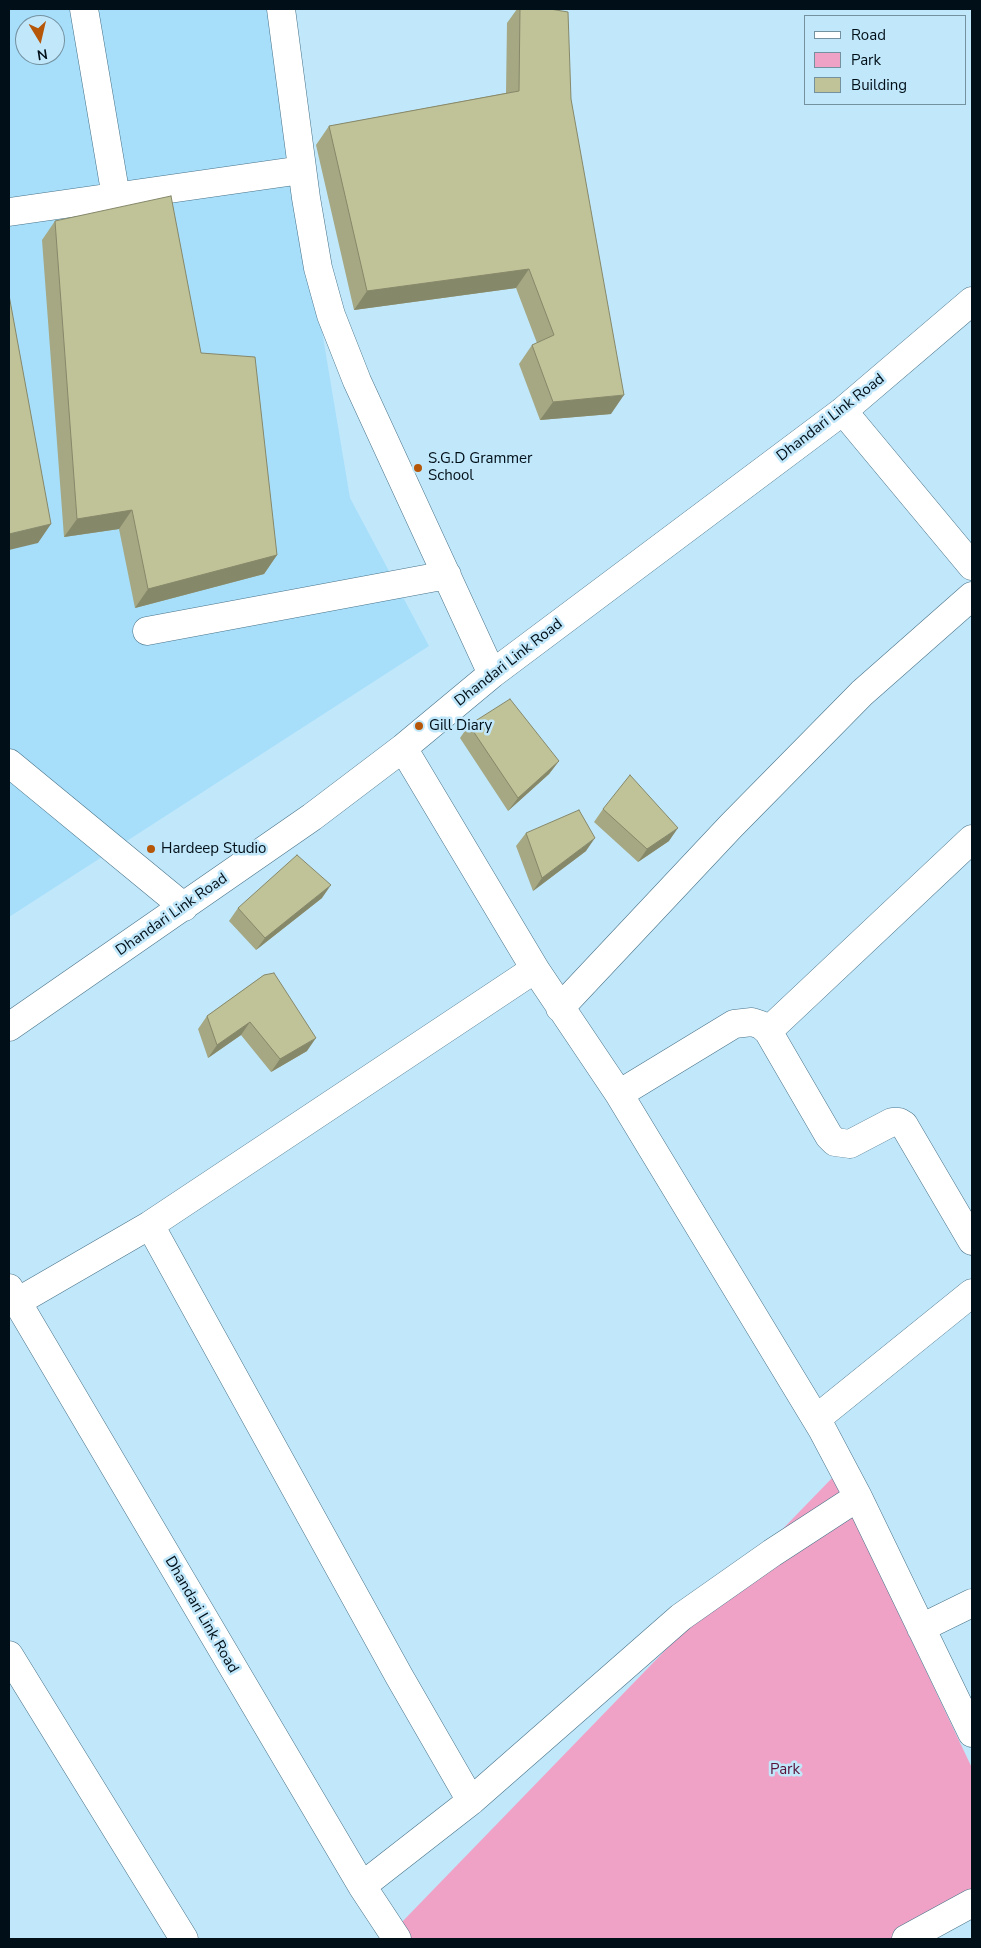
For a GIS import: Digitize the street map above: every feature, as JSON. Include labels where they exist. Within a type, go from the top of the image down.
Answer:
[{"type":"street","points":[[84,9],[116,196]]},
{"type":"street","points":[[281,9],[302,170],[318,268],[331,315],[357,381],[492,674]]},
{"type":"street","points":[[9,212],[302,170]]},
{"type":"street","name":"Dhandari Link Road","points":[[9,1028],[312,817],[403,748],[492,674],[843,411],[972,301]]},
{"type":"street","points":[[843,411],[972,566]]},
{"type":"street","points":[[147,631],[447,575]]},
{"type":"street","points":[[560,1008],[731,826],[862,693],[972,596]]},
{"type":"street","points":[[403,748],[535,969],[619,1094],[816,1419],[858,1497],[972,1733]]},
{"type":"street","points":[[9,763],[184,907]]},
{"type":"street","points":[[768,1031],[972,839]]},
{"type":"street","points":[[13,1295],[150,1224],[535,969]]},
{"type":"street","points":[[619,1094],[734,1024],[752,1022],[761,1025],[768,1031],[829,1136],[835,1142],[850,1144],[892,1122],[899,1122],[904,1125],[972,1241]]},
{"type":"street","points":[[150,1224],[399,1676],[471,1801]]},
{"type":"street","points":[[816,1419],[972,1293]]},
{"type":"street","name":"Dhandari Link Road","points":[[13,1295],[362,1886],[397,1939]]},
{"type":"street","points":[[362,1886],[471,1801],[681,1618],[772,1552],[858,1497]]},
{"type":"street","points":[[921,1628],[972,1604]]},
{"type":"street","points":[[9,1656],[184,1939]]},
{"type":"street","points":[[906,1939],[972,1903]]},
{"type":"shaded area","points":[[9,9],[268,9],[350,498],[429,646],[9,917]]},
{"type":"green space","name":"Park","points":[[834,1476],[972,1768],[972,1911],[922,1939],[410,1939],[400,1924]]},
{"type":"building","points":[[520,9],[550,9],[568,12],[571,99],[624,395],[553,402],[532,345],[554,335],[529,269],[367,291],[329,126],[519,91]]},
{"type":"building","points":[[171,196],[201,353],[255,357],[277,555],[148,589],[132,510],[77,519],[55,221]]},
{"type":"building","points":[[9,295],[51,524],[9,534]]},
{"type":"building","points":[[510,699],[559,761],[518,798],[469,725]]},
{"type":"building","points":[[630,775],[678,828],[647,849],[603,809]]},
{"type":"building","points":[[579,810],[595,838],[542,878],[526,833]]},
{"type":"building","points":[[297,855],[331,885],[265,938],[238,908]]},
{"type":"building","points":[[274,973],[316,1038],[280,1059],[250,1022],[217,1045],[207,1016],[264,975]]},
{"type":"place","name":"S.G.D Grammer School","points":[[418,468]]},
{"type":"place","name":"Gill Diary","points":[[419,726]]},
{"type":"place","name":"Hardeep Studio","points":[[151,849]]}]
